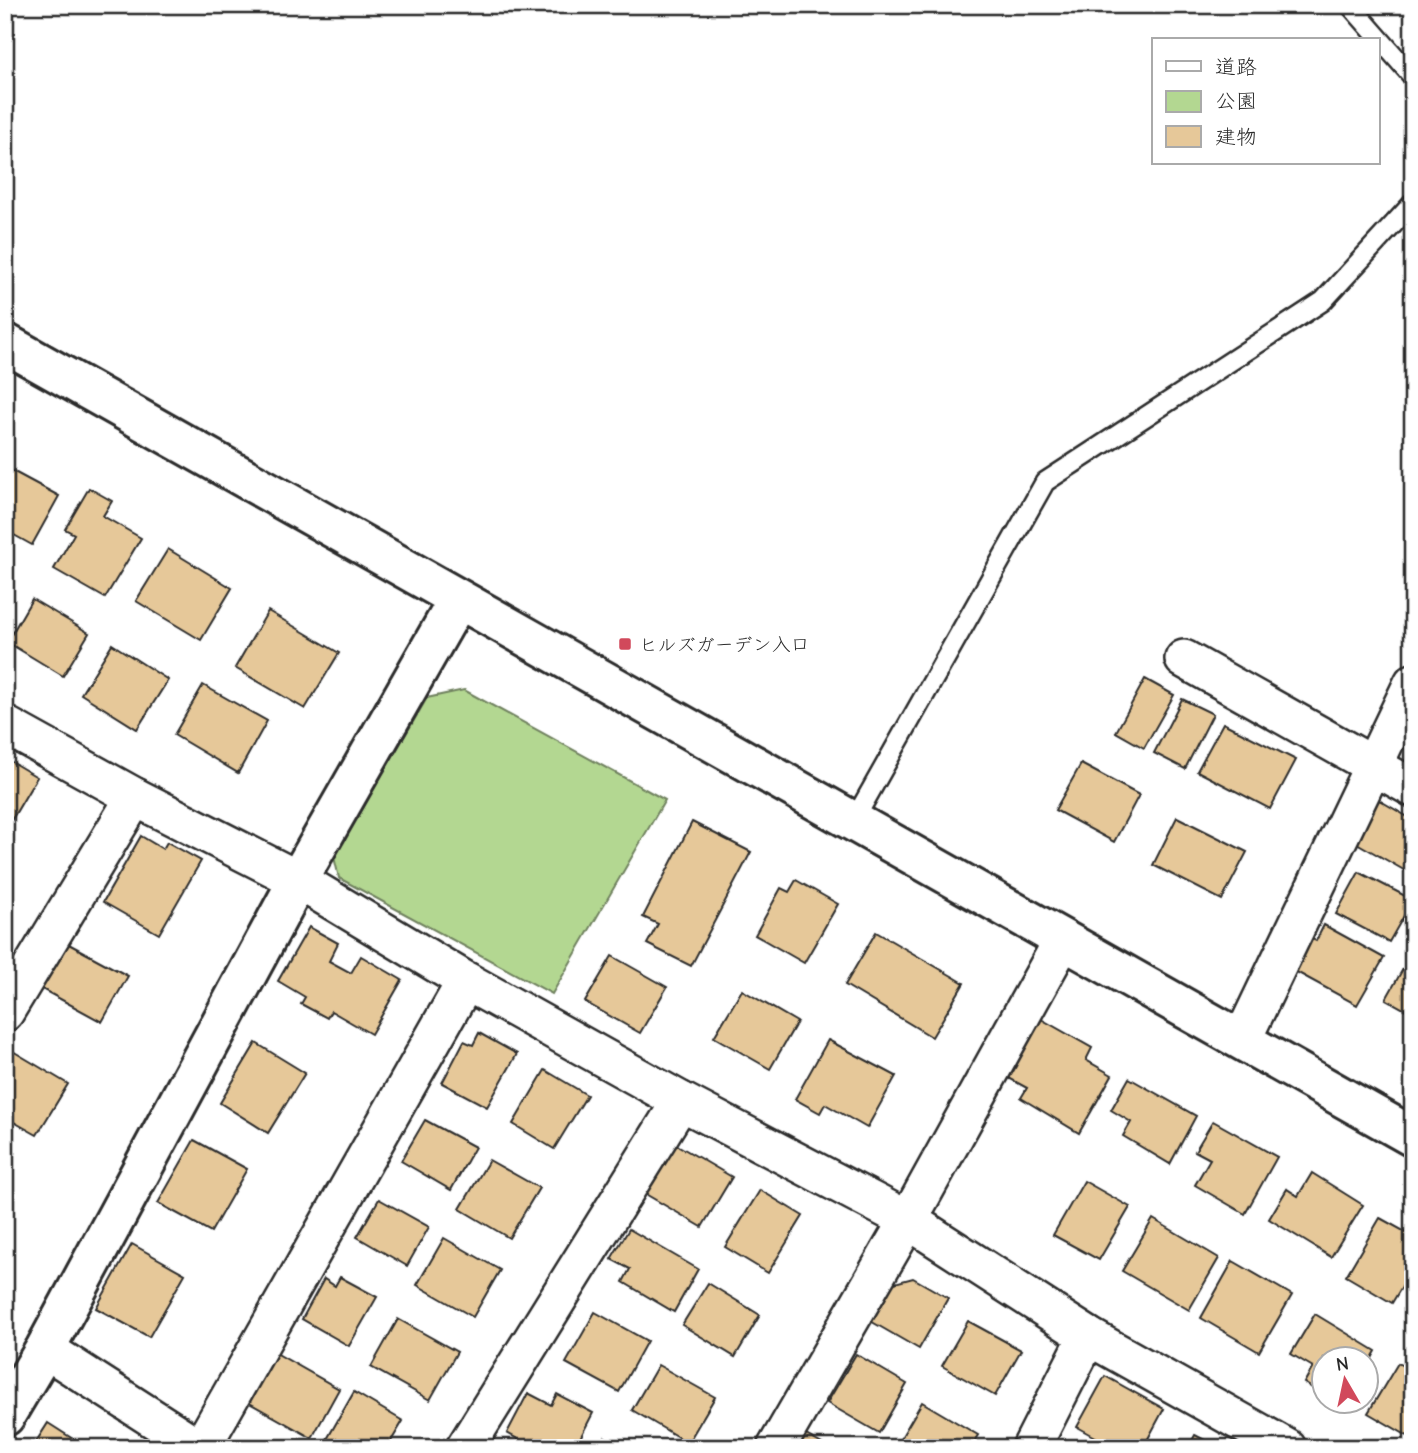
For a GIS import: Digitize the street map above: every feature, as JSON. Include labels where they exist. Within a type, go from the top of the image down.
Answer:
[{"type":"street","points":[[5,343],[1413,1137]]},
{"type":"street","points":[[5,1416],[45,1349],[298,880],[458,600]]},
{"type":"street","points":[[1184,659],[1413,788]]},
{"type":"street","points":[[1242,1040],[1413,683]]},
{"type":"street","points":[[5,725],[135,797],[298,880],[466,981],[681,1101],[908,1220],[1088,1336],[1287,1448]]},
{"type":"street","points":[[5,1012],[135,797]]},
{"type":"street","points":[[776,1448],[908,1220],[1063,940]]},
{"type":"street","points":[[45,1349],[200,1448],[466,981]]},
{"type":"street","points":[[465,1448],[681,1101]]},
{"type":"street","points":[[1031,1448],[1088,1336]]},
{"type":"lane","points":[[1350,5],[1379,38]]},
{"type":"lane","points":[[1380,39],[1413,77]]},
{"type":"lane","points":[[853,822],[1045,482],[1323,300],[1413,203]]},
{"type":"green space","points":[[464,690],[665,800],[552,994],[339,878],[334,857],[427,698]]},
{"type":"building","points":[[5,467],[59,496],[32,545],[5,530]]},
{"type":"building","points":[[89,488],[112,501],[103,516],[141,538],[105,598],[54,569],[74,534],[65,529]]},
{"type":"building","points":[[168,549],[232,588],[201,640],[136,601]]},
{"type":"building","points":[[32,599],[89,633],[63,676],[7,642]]},
{"type":"building","points":[[268,611],[339,653],[305,709],[235,668]]},
{"type":"building","points":[[112,644],[168,680],[137,729],[81,694]]},
{"type":"building","points":[[1145,679],[1174,695],[1144,748],[1116,732]]},
{"type":"building","points":[[203,685],[267,721],[238,773],[174,735]]},
{"type":"building","points":[[1182,699],[1213,714],[1185,769],[1154,753]]},
{"type":"building","points":[[1223,723],[1296,760],[1270,809],[1197,771]]},
{"type":"building","points":[[5,758],[37,777],[5,831]]},
{"type":"building","points":[[1081,764],[1139,795],[1114,842],[1055,810]]},
{"type":"building","points":[[1379,800],[1413,820],[1413,866],[1409,873],[1355,842]]},
{"type":"building","points":[[1177,817],[1247,852],[1222,900],[1153,865]]},
{"type":"building","points":[[692,822],[751,852],[691,966],[647,944],[658,924],[643,917]]},
{"type":"building","points":[[141,836],[163,849],[167,842],[201,861],[159,934],[103,902]]},
{"type":"building","points":[[1359,872],[1413,900],[1389,942],[1336,914]]},
{"type":"building","points":[[796,880],[838,904],[804,963],[755,935],[781,888],[789,892]]},
{"type":"building","points":[[1324,925],[1384,958],[1357,1005],[1280,963],[1298,932],[1316,941]]},
{"type":"building","points":[[309,927],[338,943],[329,961],[351,973],[361,956],[402,980],[371,1034],[331,1011],[327,1018],[301,1004],[305,997],[278,981]]},
{"type":"building","points":[[876,932],[964,983],[932,1037],[845,985]]},
{"type":"building","points":[[65,942],[128,976],[102,1022],[40,988]]},
{"type":"building","points":[[1413,951],[1413,1014],[1386,999]]},
{"type":"building","points":[[612,956],[667,987],[640,1033],[585,1002]]},
{"type":"building","points":[[742,990],[797,1022],[770,1069],[714,1037]]},
{"type":"building","points":[[1041,1019],[1092,1048],[1086,1060],[1112,1075],[1079,1133],[1021,1098],[1027,1088],[1007,1077]]},
{"type":"building","points":[[479,1033],[517,1054],[487,1107],[442,1083],[464,1041],[473,1045]]},
{"type":"building","points":[[828,1040],[896,1076],[867,1128],[825,1104],[820,1113],[795,1099]]},
{"type":"building","points":[[256,1043],[305,1073],[268,1133],[220,1103]]},
{"type":"building","points":[[6,1047],[68,1084],[37,1135],[5,1117]]},
{"type":"building","points":[[545,1070],[587,1095],[554,1149],[513,1124]]},
{"type":"building","points":[[1129,1078],[1196,1116],[1170,1164],[1123,1136],[1131,1122],[1111,1110]]},
{"type":"building","points":[[425,1120],[475,1147],[451,1190],[401,1161]]},
{"type":"building","points":[[1213,1121],[1277,1157],[1245,1214],[1195,1185],[1210,1159],[1195,1151]]},
{"type":"building","points":[[194,1140],[247,1169],[211,1232],[158,1203]]},
{"type":"building","points":[[672,1142],[732,1177],[702,1227],[642,1192]]},
{"type":"building","points":[[489,1160],[539,1188],[509,1238],[460,1209]]},
{"type":"building","points":[[1312,1173],[1363,1205],[1331,1257],[1269,1219],[1287,1189],[1298,1196]]},
{"type":"building","points":[[1084,1181],[1130,1207],[1099,1260],[1053,1235]]},
{"type":"building","points":[[760,1190],[803,1216],[768,1273],[725,1247]]},
{"type":"building","points":[[379,1199],[429,1227],[407,1266],[357,1237]]},
{"type":"building","points":[[1380,1218],[1413,1236],[1413,1268],[1392,1303],[1346,1276]]},
{"type":"building","points":[[1153,1219],[1219,1258],[1189,1310],[1122,1271]]},
{"type":"building","points":[[629,1229],[698,1269],[674,1312],[623,1282],[630,1269],[611,1259]]},
{"type":"building","points":[[444,1238],[500,1270],[473,1317],[417,1285]]},
{"type":"building","points":[[132,1244],[185,1274],[149,1337],[96,1308]]},
{"type":"building","points":[[1233,1261],[1292,1295],[1259,1352],[1201,1318]]},
{"type":"building","points":[[340,1277],[377,1297],[349,1346],[302,1319],[324,1279],[335,1286]]},
{"type":"building","points":[[913,1278],[948,1298],[919,1349],[860,1315],[876,1288]]},
{"type":"building","points":[[708,1283],[760,1315],[735,1357],[682,1325]]},
{"type":"building","points":[[595,1312],[647,1341],[619,1392],[566,1363]]},
{"type":"building","points":[[1315,1314],[1364,1344],[1310,1344],[1310,1365],[1291,1354]]},
{"type":"building","points":[[398,1319],[457,1352],[430,1400],[371,1367]]},
{"type":"building","points":[[968,1321],[1021,1350],[995,1396],[942,1366]]},
{"type":"building","points":[[274,1352],[339,1389],[312,1438],[246,1401]]},
{"type":"building","points":[[856,1354],[907,1384],[879,1433],[827,1403]]},
{"type":"building","points":[[1398,1363],[1413,1371],[1413,1439],[1370,1414],[1380,1414],[1380,1393]]},
{"type":"building","points":[[658,1365],[715,1397],[688,1443],[632,1410]]},
{"type":"building","points":[[1310,1372],[1310,1387],[1304,1383]]},
{"type":"building","points":[[1105,1376],[1164,1409],[1143,1448],[1115,1448],[1077,1427]]},
{"type":"building","points":[[354,1392],[403,1421],[387,1448],[322,1448]]},
{"type":"building","points":[[528,1393],[551,1405],[557,1394],[593,1413],[575,1448],[534,1448],[507,1433]]},
{"type":"building","points":[[922,1402],[978,1435],[970,1448],[895,1448]]},
{"type":"building","points":[[48,1423],[87,1448],[32,1448]]},
{"type":"building","points":[[799,1431],[829,1448],[789,1448]]},
{"type":"building","points":[[1195,1435],[1220,1448],[1188,1448]]},
{"type":"building","points":[[605,1437],[623,1448],[599,1448]]},
{"type":"place","name":"ヒルズガーデン入口","points":[[625,644]]}]
